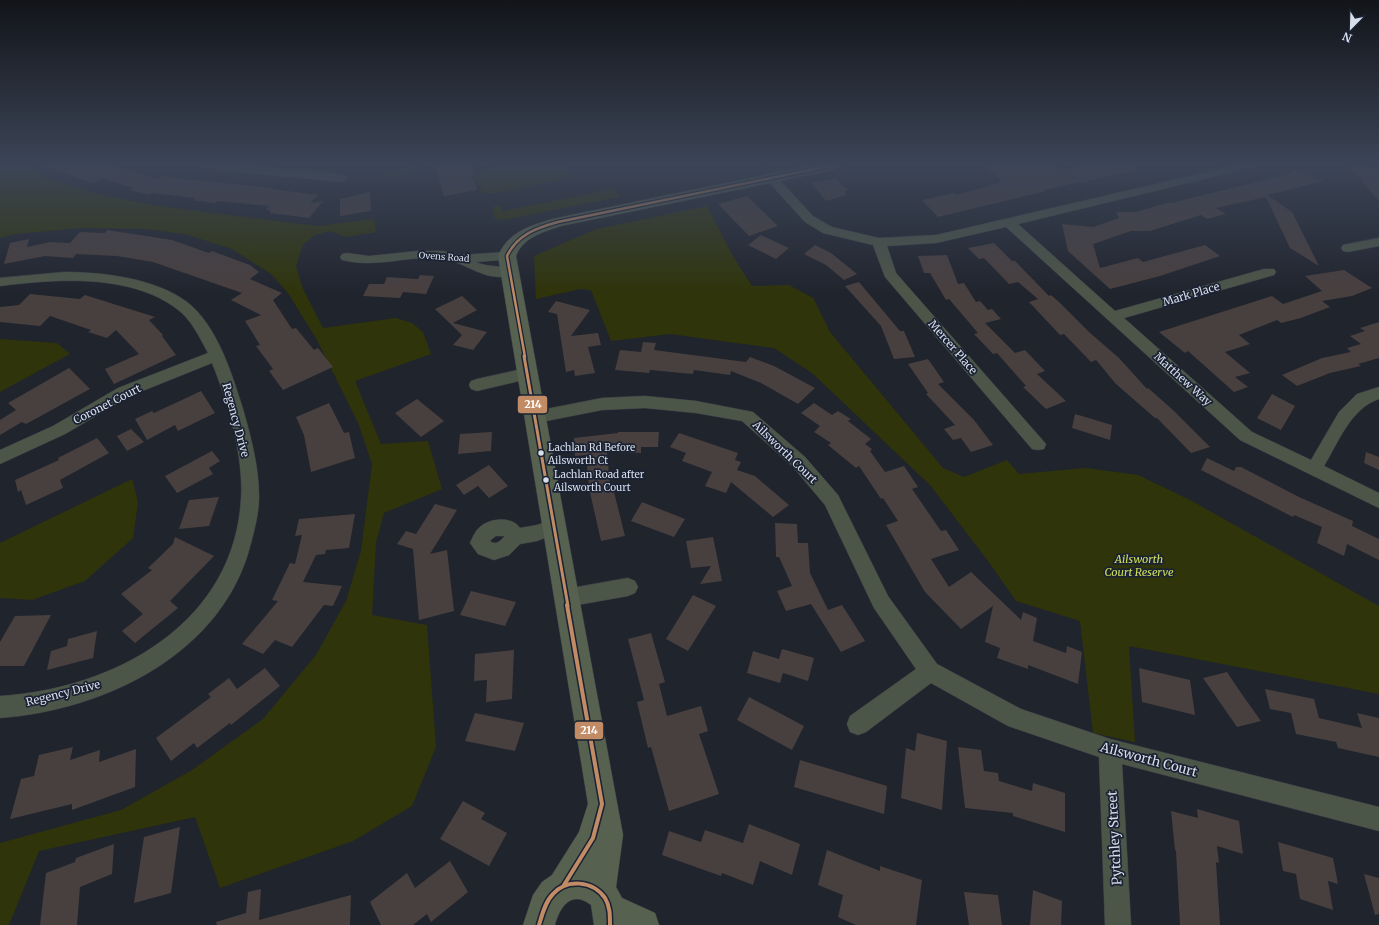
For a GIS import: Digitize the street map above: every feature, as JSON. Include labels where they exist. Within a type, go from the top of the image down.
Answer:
[{"type":"street","points":[[606,908],[608,834],[508,264],[509,248],[519,238],[536,229],[558,222],[625,208]]},
{"type":"street","points":[[799,208],[809,219],[828,230],[880,242],[936,238],[1071,208]]},
{"type":"street","name":"Matthew Way","points":[[1009,223],[1246,436],[1379,502]]},
{"type":"street","name":"Mercer Place","points":[[880,242],[890,274],[1038,444]]},
{"type":"street","points":[[1348,248],[1379,242]]},
{"type":"street","name":"Ovens Road","points":[[347,257],[368,260],[417,254],[443,255],[459,259],[484,271],[508,264]]},
{"type":"street","name":"Mark Place","points":[[1113,316],[1269,272]]},
{"type":"street","name":"Regency Drive","points":[[0,282],[39,276],[78,276],[120,281],[152,289],[183,306],[205,332],[227,383],[240,425],[247,462],[250,498],[244,538],[236,563],[214,604],[193,629],[166,651],[140,667],[99,686],[51,699],[0,707]]},
{"type":"street","name":"Coronet Court","points":[[0,457],[58,430],[124,392],[216,356]]},
{"type":"street","points":[[478,385],[527,374]]},
{"type":"street","points":[[1314,469],[1345,416],[1363,398],[1379,393]]},
{"type":"street","name":"Ailsworth Court","points":[[536,417],[602,404],[645,402],[696,407],[748,416],[799,462],[832,500],[881,602],[930,671],[1016,718],[1110,750],[1379,818]]},
{"type":"street","points":[[515,537],[537,533],[554,527]]},
{"type":"street","points":[[566,598],[628,587]]},
{"type":"street","points":[[858,724],[930,671]]},
{"type":"street","name":"Pytchley Street","points":[[1110,750],[1118,925]]},
{"type":"street","points":[[564,885],[592,838],[602,804]]},
{"type":"street","points":[[539,925],[540,915],[546,902],[554,892],[564,885],[574,882],[583,882],[592,885],[606,908],[643,925]]},
{"type":"green space","points":[[0,208],[176,208],[318,226],[374,219],[376,232],[345,237],[330,231],[315,235],[303,245],[296,266],[303,289],[323,328],[396,318],[412,323],[423,332],[431,354],[355,381],[381,444],[428,441],[442,489],[384,513],[376,543],[372,615],[427,625],[436,747],[412,806],[353,841],[220,888],[195,817],[39,851],[9,925],[0,925],[0,843],[121,810],[192,770],[263,719],[316,655],[346,601],[361,551],[372,464],[359,425],[317,340],[288,293],[271,274],[232,249],[185,234],[145,229],[83,228],[15,234],[0,238]]},
{"type":"green space","points":[[492,208],[502,208],[503,211],[517,208],[563,208],[503,220],[495,219]]},
{"type":"green space","name":"Ailsworth Court Reserve","points":[[697,208],[708,208],[733,256],[752,286],[789,285],[813,298],[830,332],[943,468],[964,477],[1007,460],[1019,474],[1085,468],[1138,475],[1192,501],[1379,606],[1379,694],[1129,646],[1135,742],[1093,733],[1080,621],[1016,601],[988,561],[930,485],[812,373],[774,348],[670,334],[611,341],[591,290],[580,289],[536,299],[534,256],[596,229]]},
{"type":"green space","points":[[0,339],[57,343],[70,354],[0,392]]},
{"type":"green space","points":[[132,479],[138,502],[133,538],[85,581],[32,600],[0,598],[0,543]]},
{"type":"building","points":[[267,208],[317,208],[309,218],[270,213],[270,210],[266,210]]},
{"type":"building","points":[[340,208],[371,208],[371,211],[340,216]]},
{"type":"building","points":[[722,208],[760,208],[778,226],[749,236]]},
{"type":"building","points":[[930,208],[975,208],[938,217]]},
{"type":"building","points":[[1149,208],[1216,208],[1226,214],[1207,219],[1201,215],[1150,231],[1131,231],[1093,244],[1100,268],[1138,258],[1143,262],[1205,245],[1220,256],[1160,276],[1110,289],[1068,251],[1062,224],[1093,227],[1119,218],[1116,212],[1136,212]]},
{"type":"building","points":[[1271,208],[1286,208],[1292,212],[1319,266],[1290,248]]},
{"type":"building","points":[[107,230],[172,240],[209,253],[212,251],[250,265],[259,272],[250,279],[282,293],[273,300],[292,329],[296,328],[314,350],[318,348],[333,367],[283,390],[269,371],[273,369],[256,346],[260,345],[245,321],[261,315],[231,300],[242,293],[153,262],[117,256],[76,254],[73,258],[45,256],[4,264],[10,243],[29,239],[27,247],[50,242],[70,243],[80,232],[105,233]]},
{"type":"building","points":[[761,235],[789,248],[776,259],[748,245]]},
{"type":"building","points":[[994,243],[1012,261],[1015,261],[1049,296],[1051,295],[1059,302],[1089,332],[1119,358],[1147,389],[1148,388],[1173,410],[1210,447],[1191,453],[1157,418],[1155,418],[1116,384],[1096,360],[1091,362],[1064,334],[1060,335],[1029,302],[1038,299],[1018,282],[1009,284],[984,258],[979,259],[968,248]]},
{"type":"building","points":[[815,245],[831,253],[857,274],[844,280],[826,265],[804,254]]},
{"type":"building","points":[[947,255],[958,284],[964,283],[976,302],[980,301],[988,310],[992,309],[1001,319],[985,323],[1015,353],[1025,350],[1045,371],[1037,374],[1066,401],[1046,409],[1023,387],[1026,386],[997,353],[993,354],[974,334],[978,333],[949,299],[946,300],[930,273],[924,273],[918,256]]},
{"type":"building","points":[[1344,270],[1372,288],[1352,296],[1322,301],[1330,307],[1301,318],[1281,323],[1277,320],[1239,335],[1250,344],[1225,352],[1250,373],[1235,377],[1248,387],[1234,392],[1188,351],[1185,353],[1159,332],[1272,296],[1283,304],[1322,291],[1305,276]]},
{"type":"building","points":[[420,275],[434,276],[426,294],[403,292],[400,298],[363,296],[369,284],[384,284],[387,277],[418,279]]},
{"type":"building","points":[[859,282],[900,331],[904,331],[915,357],[894,359],[881,326],[845,286]]},
{"type":"building","points":[[30,294],[80,299],[85,295],[155,317],[149,320],[163,335],[162,336],[176,355],[114,384],[105,369],[139,354],[116,330],[107,338],[88,332],[91,330],[50,316],[40,326],[0,322],[0,307],[19,305]]},
{"type":"building","points":[[462,296],[477,310],[453,323],[487,332],[473,350],[453,345],[462,335],[435,309]]},
{"type":"building","points":[[556,301],[590,310],[571,336],[598,333],[601,345],[588,347],[595,373],[575,376],[574,370],[566,372],[557,314],[548,312]]},
{"type":"building","points":[[1379,322],[1379,358],[1358,364],[1361,366],[1330,373],[1297,386],[1282,375],[1322,358],[1351,352],[1347,348],[1361,344],[1350,336],[1365,331],[1360,328]]},
{"type":"building","points":[[643,342],[656,343],[654,350],[746,362],[750,357],[774,366],[815,388],[798,404],[761,383],[731,371],[730,375],[694,370],[693,374],[650,370],[649,373],[615,370],[620,350],[641,352]]},
{"type":"building","points":[[928,359],[944,382],[938,384],[974,420],[993,445],[971,452],[961,438],[953,440],[944,429],[955,425],[926,394],[928,393],[908,364]]},
{"type":"building","points":[[69,368],[90,389],[26,424],[22,422],[0,435],[0,420],[16,410],[8,403]]},
{"type":"building","points":[[201,391],[215,413],[178,431],[175,425],[147,440],[135,419],[152,411],[154,413]]},
{"type":"building","points":[[1272,394],[1295,406],[1281,430],[1257,418]]},
{"type":"building","points":[[417,399],[444,421],[421,437],[395,413]]},
{"type":"building","points":[[329,403],[344,433],[349,432],[355,458],[311,472],[304,435],[296,417]]},
{"type":"building","points":[[814,403],[832,415],[838,411],[851,419],[848,421],[871,439],[865,444],[872,449],[870,451],[885,472],[904,466],[918,487],[912,489],[941,531],[946,530],[959,550],[931,559],[949,587],[971,572],[1021,620],[1023,612],[1037,618],[1033,641],[1066,653],[1067,646],[1082,652],[1078,684],[1028,665],[1028,669],[997,658],[1000,648],[985,642],[993,606],[961,629],[925,592],[886,525],[898,521],[883,498],[881,499],[859,466],[856,468],[828,445],[831,443],[814,432],[820,426],[801,413]]},
{"type":"building","points":[[1075,414],[1112,425],[1110,440],[1072,428]]},
{"type":"building","points":[[131,429],[144,442],[127,451],[117,436]]},
{"type":"building","points":[[492,432],[491,451],[458,454],[460,434]]},
{"type":"building","points":[[618,432],[659,432],[658,447],[641,447],[641,453],[607,452],[610,485],[612,484],[625,536],[601,541],[589,488],[586,455],[575,456],[574,438]]},
{"type":"building","points":[[679,433],[738,453],[735,460],[741,462],[737,470],[755,476],[789,505],[773,517],[731,482],[726,493],[705,486],[712,472],[682,461],[686,453],[670,447]]},
{"type":"building","points":[[97,438],[109,453],[60,480],[63,488],[26,505],[21,490],[18,492],[15,480],[59,460],[58,458]]},
{"type":"building","points":[[212,451],[220,461],[209,468],[213,474],[177,493],[165,476]]},
{"type":"building","points":[[1366,452],[1379,457],[1379,470],[1364,463]]},
{"type":"building","points":[[1207,458],[1234,471],[1236,467],[1241,467],[1299,497],[1353,521],[1352,526],[1379,539],[1379,560],[1347,544],[1344,556],[1317,543],[1322,527],[1294,515],[1293,517],[1201,470]]},
{"type":"building","points":[[489,465],[508,486],[489,498],[478,486],[464,495],[456,485]]},
{"type":"building","points":[[219,497],[209,526],[179,529],[189,500]]},
{"type":"building","points":[[642,502],[685,519],[674,537],[631,521]]},
{"type":"building","points":[[435,504],[457,510],[430,554],[447,550],[454,611],[419,620],[413,549],[397,544],[406,531],[416,534]]},
{"type":"building","points":[[355,514],[349,548],[326,550],[325,554],[316,555],[303,582],[342,586],[333,606],[324,605],[292,647],[275,640],[263,654],[242,644],[278,601],[272,600],[290,563],[295,564],[302,535],[295,536],[299,519]]},
{"type":"building","points":[[775,523],[797,524],[798,543],[808,543],[810,573],[828,610],[842,605],[865,641],[841,652],[811,604],[786,611],[777,591],[792,586],[779,557],[776,557]]},
{"type":"building","points":[[175,537],[214,556],[170,601],[178,608],[135,643],[122,631],[143,614],[121,594],[152,570],[148,568],[173,544]]},
{"type":"building","points":[[713,537],[722,581],[700,584],[711,566],[691,568],[686,541]]},
{"type":"building","points":[[471,591],[516,602],[505,626],[460,615]]},
{"type":"building","points":[[693,595],[716,606],[688,651],[666,639]]},
{"type":"building","points":[[51,615],[24,666],[0,666],[0,642],[15,616]]},
{"type":"building","points":[[97,631],[93,658],[47,670],[51,651],[67,646],[68,639]]},
{"type":"building","points":[[651,633],[665,682],[659,684],[667,716],[701,706],[708,731],[699,734],[719,794],[669,811],[651,747],[648,748],[637,702],[644,700],[628,639]]},
{"type":"building","points":[[782,649],[814,658],[808,681],[783,673],[780,683],[747,673],[753,651],[779,659]]},
{"type":"building","points":[[514,650],[512,699],[486,702],[487,680],[474,681],[475,654]]},
{"type":"building","points":[[265,668],[280,686],[231,725],[230,723],[197,748],[194,743],[171,761],[156,738],[211,697],[208,694],[229,678],[237,689]]},
{"type":"building","points":[[1139,668],[1190,680],[1195,715],[1142,702]]},
{"type":"building","points":[[1227,672],[1261,721],[1237,727],[1203,678]]},
{"type":"building","points":[[1265,689],[1314,699],[1319,718],[1362,728],[1357,713],[1379,718],[1379,757],[1338,748],[1336,742],[1296,734],[1291,713],[1270,709]]},
{"type":"building","points":[[749,697],[804,726],[792,750],[737,720]]},
{"type":"building","points":[[475,713],[524,723],[515,751],[465,741]]},
{"type":"building","points":[[917,733],[947,741],[942,810],[901,798],[906,748],[915,751]]},
{"type":"building","points":[[73,747],[70,760],[100,750],[99,762],[136,749],[135,787],[72,810],[72,804],[10,819],[21,779],[34,776],[39,755]]},
{"type":"building","points":[[958,747],[981,750],[984,771],[998,773],[999,781],[1032,791],[1033,783],[1065,793],[1065,832],[1013,816],[1013,813],[965,808]]},
{"type":"building","points":[[800,760],[887,786],[884,814],[794,787]]},
{"type":"building","points":[[463,801],[485,813],[481,819],[507,833],[489,866],[440,839]]},
{"type":"building","points":[[1197,809],[1239,821],[1243,854],[1217,846],[1219,863],[1216,862],[1220,925],[1180,925],[1176,851],[1171,811],[1198,818]]},
{"type":"building","points":[[749,824],[800,844],[792,875],[760,861],[753,885],[722,873],[721,876],[662,855],[669,831],[701,842],[705,830],[743,843]]},
{"type":"building","points":[[180,827],[171,893],[134,903],[144,837]]},
{"type":"building","points":[[1278,842],[1333,858],[1338,884],[1328,881],[1333,910],[1300,899],[1296,874],[1283,871]]},
{"type":"building","points":[[114,844],[112,874],[80,887],[77,925],[40,925],[46,873],[75,862],[76,858]]},
{"type":"building","points":[[827,850],[880,871],[880,866],[922,880],[916,925],[856,925],[838,917],[843,895],[818,885]]},
{"type":"building","points":[[450,861],[468,892],[431,922],[427,914],[413,925],[381,925],[370,902],[407,873],[415,888]]},
{"type":"building","points":[[1364,874],[1379,878],[1379,914],[1375,915]]},
{"type":"building","points":[[261,889],[259,920],[351,895],[350,925],[217,925],[216,922],[246,913],[248,892]]},
{"type":"building","points":[[1033,890],[1062,901],[1061,925],[1030,925]]},
{"type":"building","points":[[964,892],[998,895],[1002,925],[969,925]]},
{"type":"transit line","name":"214","points":[[564,885],[593,838],[602,804],[507,256],[515,242],[521,237],[542,227],[558,222],[625,208]]},
{"type":"transit line","name":"214","points":[[539,925],[547,901],[552,894],[567,884],[576,883],[592,887],[600,892],[605,898],[610,911],[610,925]]},
{"type":"place","name":"Lachlan Rd Before Ailsworth Ct","points":[[541,453]]},
{"type":"place","name":"Lachlan Road after Ailsworth Court","points":[[546,480]]}]
